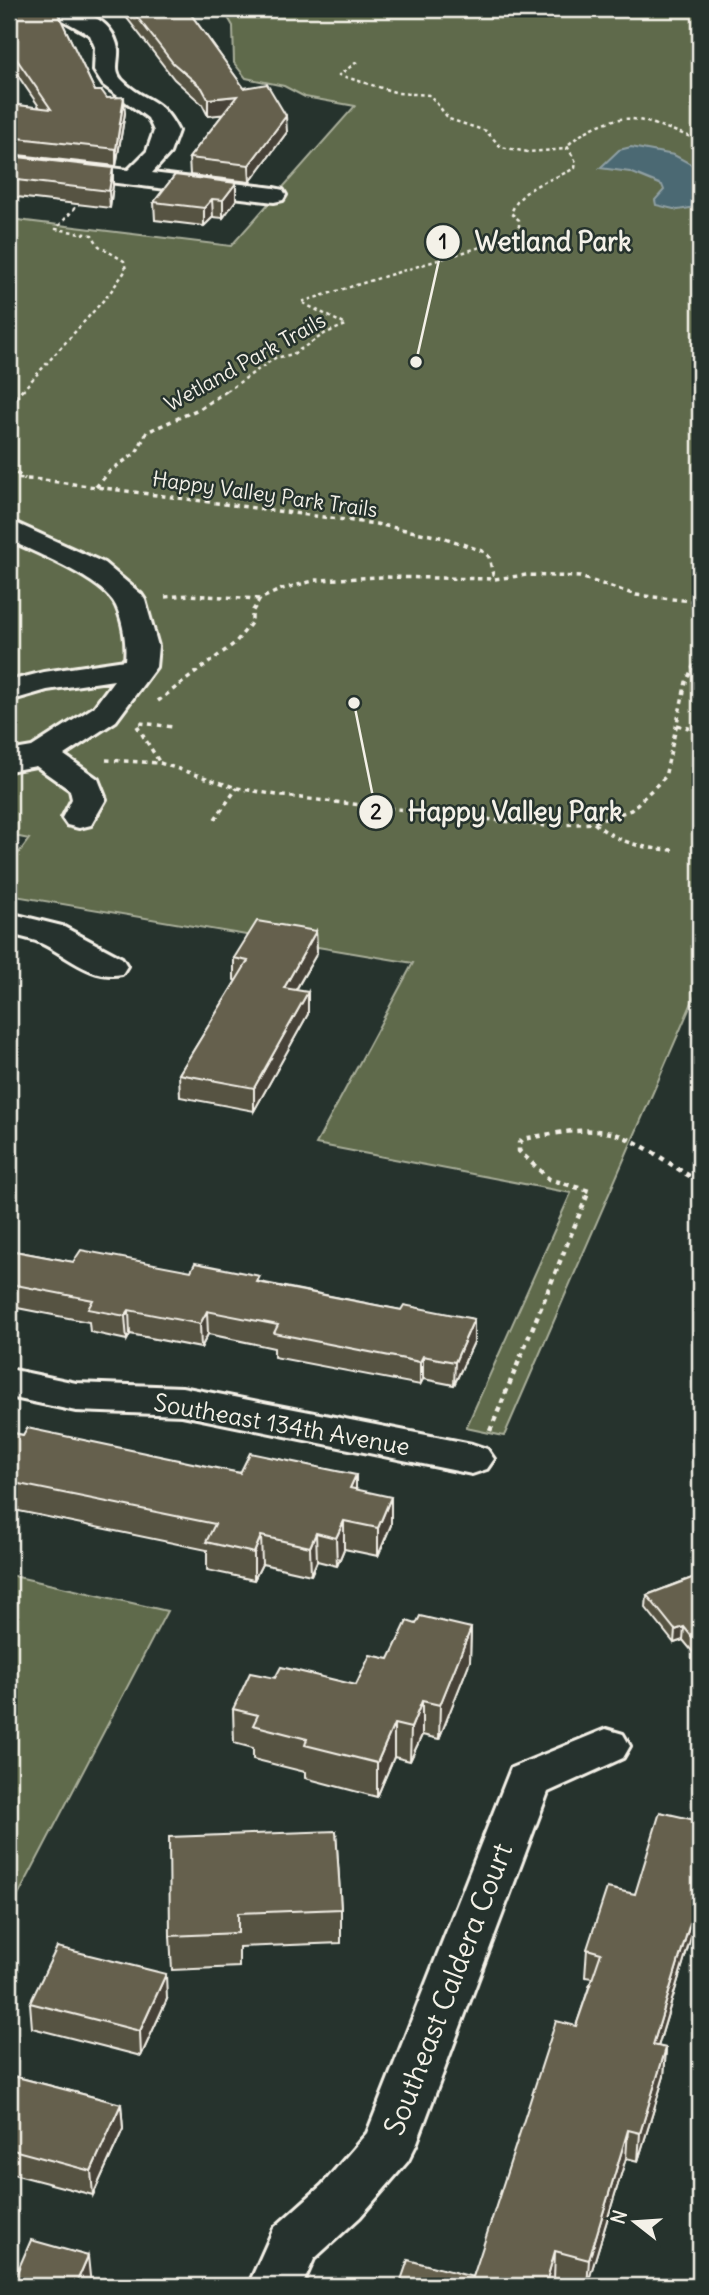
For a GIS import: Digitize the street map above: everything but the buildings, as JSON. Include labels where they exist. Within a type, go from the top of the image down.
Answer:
[{"type":"street","points":[[60,9],[85,20],[103,35],[110,51],[106,71],[114,85],[158,114],[166,131],[158,153],[134,178]]},
{"type":"street","points":[[9,163],[274,195]]},
{"type":"street","points":[[9,761],[42,755],[105,714],[140,667],[142,646],[130,600],[93,569],[16,541]]},
{"type":"street","points":[[9,691],[44,681],[140,667]]},
{"type":"street","points":[[42,755],[86,786],[89,799],[79,818]]},
{"type":"street","points":[[9,923],[49,933],[109,966]]},
{"type":"street","name":"Southeast 134th Avenue","points":[[9,1383],[76,1397],[182,1401],[472,1458]]},
{"type":"street","name":"Southeast Caldera Court","points":[[275,2286],[293,2244],[341,2202],[389,2145],[527,1781],[606,1746]]},
{"type":"path","points":[[357,62],[339,75],[393,92],[430,95],[434,97],[439,113],[450,121],[489,131],[501,147],[528,152],[567,149],[569,142],[583,134],[623,119],[636,120],[700,140]]},
{"type":"path","name":"Wetland Park Trails","points":[[96,487],[111,470],[136,453],[147,432],[201,408],[275,358],[293,354],[326,333],[346,325],[301,302],[345,290],[382,275],[443,261],[510,238],[520,220],[511,213],[523,193],[539,182],[575,168],[576,162],[567,149]]},
{"type":"path","points":[[9,405],[109,294],[126,270],[124,261],[99,246],[92,235],[56,229],[107,175]]},
{"type":"path","points":[[9,468],[26,479]]},
{"type":"path","name":"Happy Valley Park Trails","points":[[9,478],[376,524],[445,538],[485,552],[489,557],[494,579]]},
{"type":"path","points":[[130,600],[188,595],[260,599],[282,589],[333,578],[494,579],[527,575],[580,577],[636,595],[700,601]]},
{"type":"path","points":[[151,708],[235,643],[252,622],[252,612],[260,599]]},
{"type":"path","points":[[96,759],[160,763],[237,788],[282,796],[546,826],[593,823],[631,810],[664,777],[686,682],[700,652]]},
{"type":"path","points":[[128,728],[142,715]]},
{"type":"path","points":[[134,722],[174,727]]},
{"type":"path","points":[[134,722],[160,763]]},
{"type":"path","points":[[677,725],[700,731]]},
{"type":"path","points":[[215,819],[237,788]]},
{"type":"path","points":[[593,823],[617,839],[673,850]]},
{"type":"path","points":[[472,1458],[493,1426],[589,1191],[552,1180],[539,1169],[536,1160],[519,1151],[519,1143],[523,1139],[572,1132],[601,1133],[624,1138],[700,1182]]},
{"type":"green space","points":[[223,9],[700,9],[700,984],[504,1436],[466,1428],[571,1193],[316,1144],[413,963],[9,895],[9,866],[29,839],[9,835],[9,219],[231,246],[355,106],[305,97],[284,86],[246,78],[234,63],[233,26]]},
{"type":"green space","points":[[9,1575],[167,1611],[9,1913]]},
{"type":"water","points":[[631,147],[674,155],[700,169],[700,202],[696,207],[678,210],[656,205],[655,200],[664,190],[662,185],[630,172],[600,168],[619,150]]},
{"type":"place","name":"Wetland Park","points":[[416,362]]},
{"type":"place","name":"Happy Valley Park","points":[[354,703]]}]
